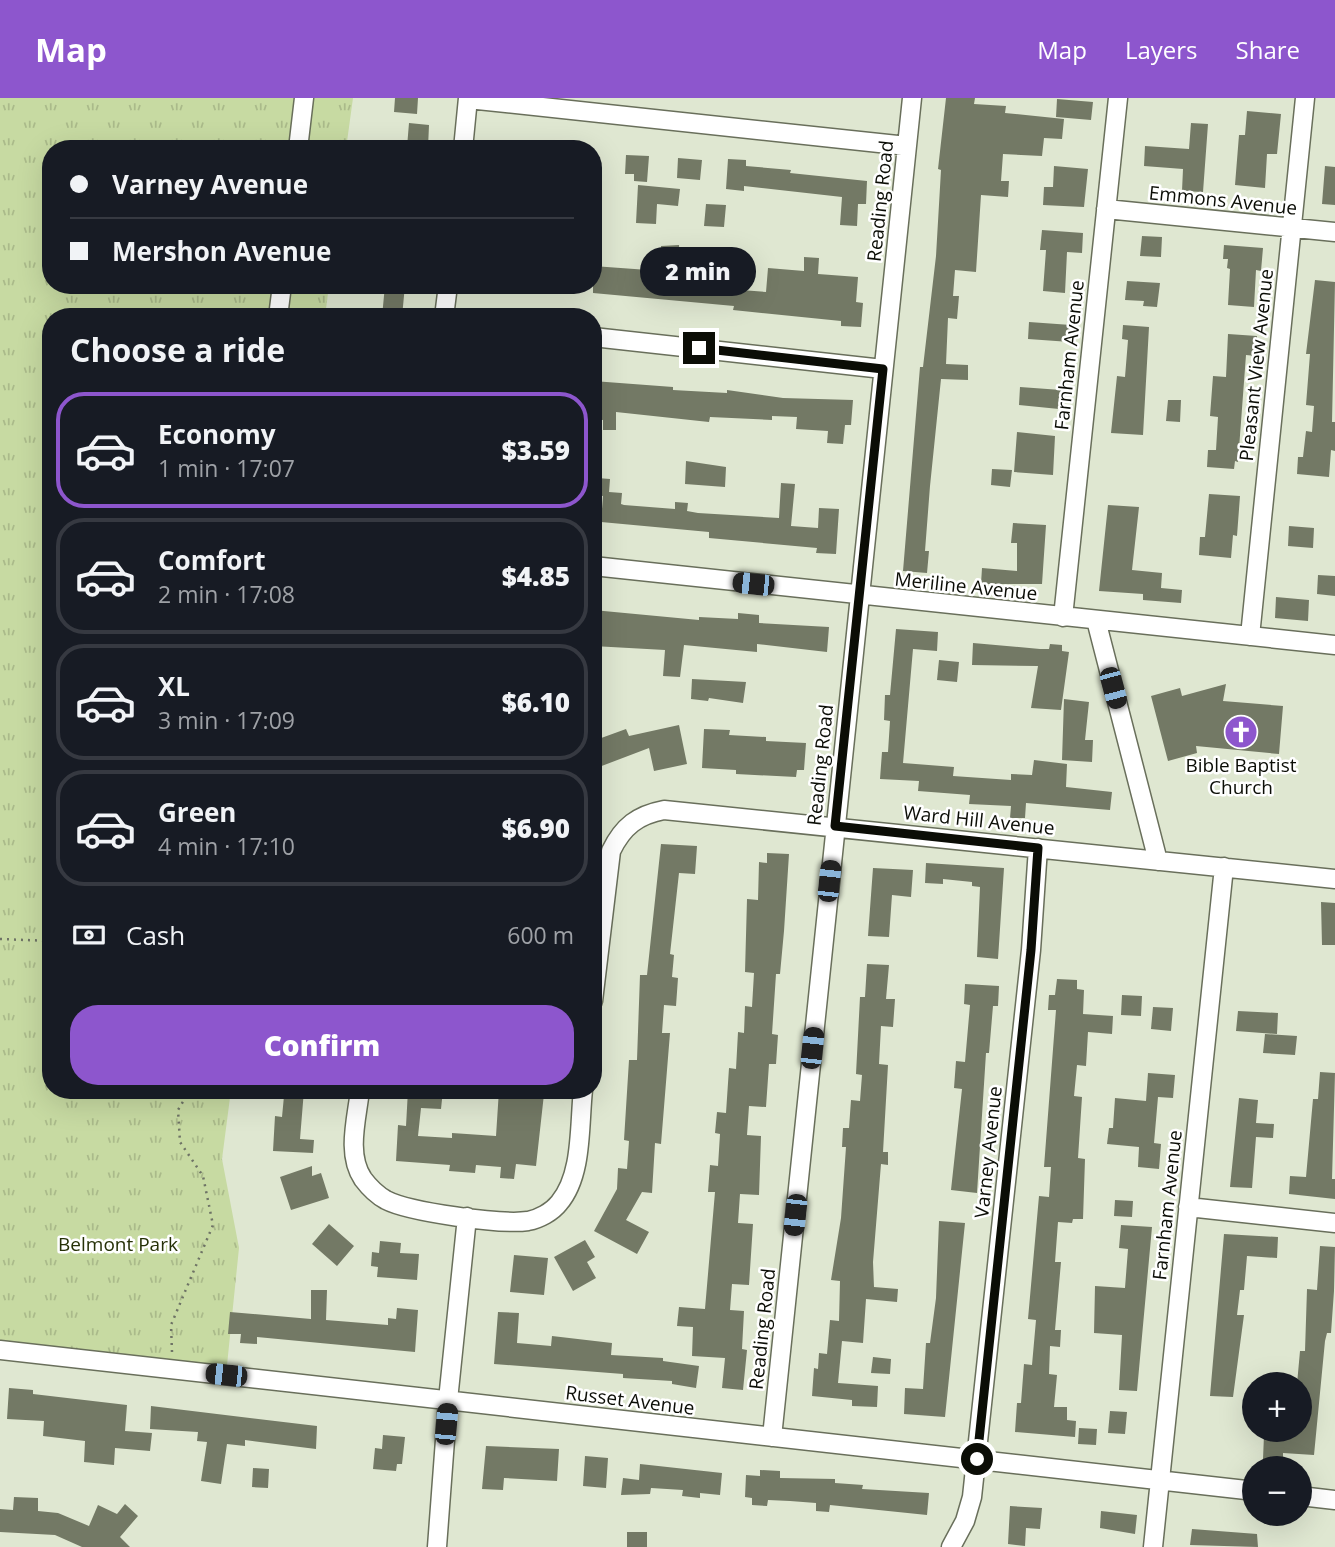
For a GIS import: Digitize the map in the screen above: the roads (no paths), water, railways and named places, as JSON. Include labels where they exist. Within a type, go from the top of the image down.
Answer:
[{"type":"street","points":[[299,140],[304,98]]},
{"type":"street","points":[[464,140],[468,98],[907,146]]},
{"type":"street","name":"Reading Road","points":[[772,1437],[912,98]]},
{"type":"street","name":"Farnham Avenue","points":[[1063,617],[1118,98]]},
{"type":"street","name":"Pleasant View Avenue","points":[[1250,636],[1305,98]]},
{"type":"street","name":"Emmons Avenue","points":[[1106,209],[1335,232]]},
{"type":"street","points":[[602,338],[883,369]]},
{"type":"street","name":"Meriline Avenue","points":[[602,567],[1335,645]]},
{"type":"street","points":[[1096,620],[1158,861]]},
{"type":"street","name":"Ward Hill Avenue","points":[[602,924],[610,855],[624,829],[648,813],[664,810],[1335,879]]},
{"type":"street","name":"Varney Avenue","points":[[951,1547],[969,1509],[977,1459],[1031,950],[1038,848]]},
{"type":"street","name":"Farnham Avenue","points":[[1153,1547],[1224,867]]},
{"type":"street","points":[[359,1099],[354,1149],[356,1165],[372,1190],[400,1205],[467,1217],[516,1222],[531,1221],[558,1204],[574,1174],[582,1099]]},
{"type":"street","points":[[1188,1207],[1335,1223]]},
{"type":"street","points":[[437,1547],[448,1400],[467,1217]]},
{"type":"street","name":"Russet Avenue","points":[[0,1350],[1242,1489]]},
{"type":"street","points":[[1312,1497],[1335,1500]]},
{"type":"place","name":"Bible Baptist Church","points":[[1241,732]]},
{"type":"park label","name":"Belmont Park","points":[[118,1244]]}]
